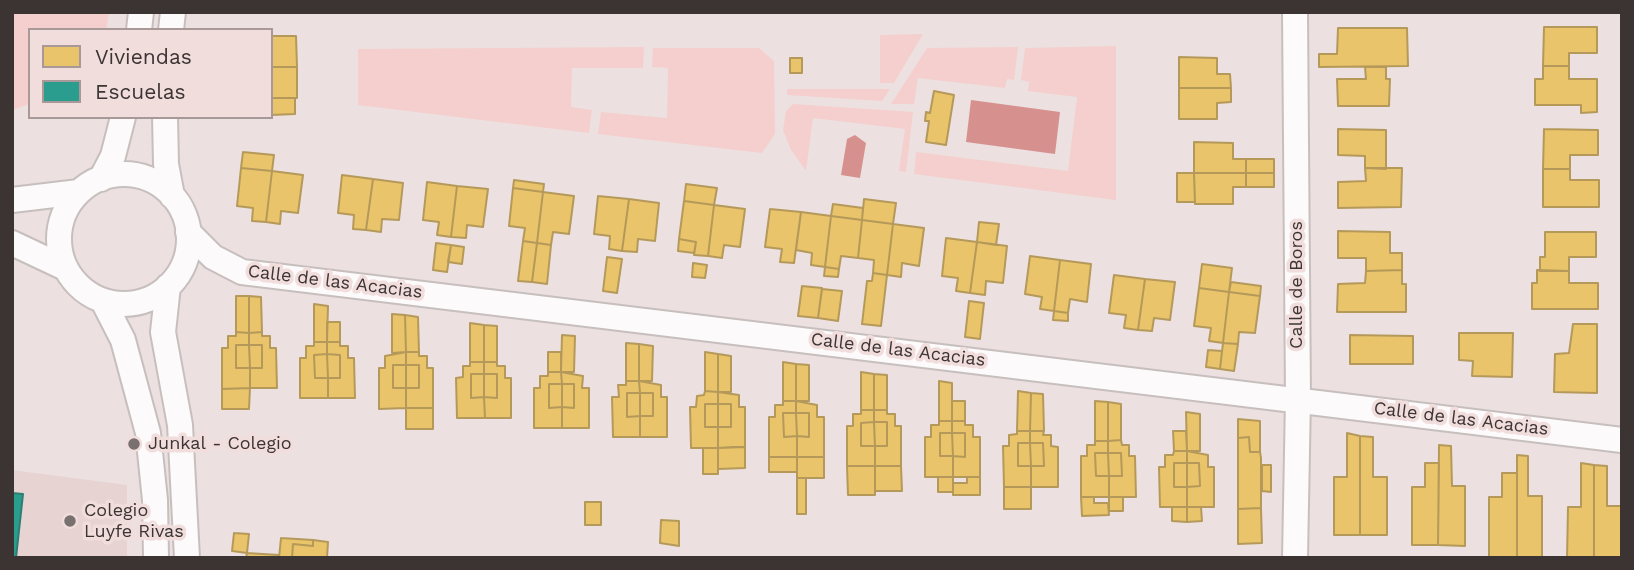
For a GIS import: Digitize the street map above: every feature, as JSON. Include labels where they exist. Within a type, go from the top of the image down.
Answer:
[{"type":"street","name":"Calle de Boros","points":[[1295,12],[1298,398],[1295,558]]},
{"type":"street","points":[[101,178],[113,156],[122,119]]},
{"type":"street","points":[[164,119],[166,164],[172,196],[185,219],[188,232],[185,262],[168,286],[144,301],[131,304],[103,301],[81,288],[65,268],[61,255],[60,228],[70,203],[79,192],[101,178],[132,175],[160,186],[172,196]]},
{"type":"street","points":[[12,200],[79,192]]},
{"type":"street","name":"Calle de las Acacias","points":[[188,232],[213,257],[242,272],[1298,398],[1622,440]]},
{"type":"street","points":[[12,243],[65,268]]},
{"type":"street","points":[[168,286],[163,332],[180,425],[187,558]]},
{"type":"street","points":[[103,301],[123,340],[148,433],[155,500],[156,558]]},
{"type":"shaded area","points":[[12,12],[109,12],[106,28],[28,28],[28,105],[12,110]]},
{"type":"shaded area","points":[[923,34],[894,83],[880,83],[880,35]]},
{"type":"shaded area","points":[[1116,46],[1116,200],[914,174],[916,152],[1068,171],[1077,97],[1028,91],[1029,82],[1021,80],[1025,48]]},
{"type":"shaded area","points":[[644,47],[643,68],[572,68],[571,107],[592,110],[589,133],[358,105],[358,49]]},
{"type":"shaded area","points":[[1018,47],[1014,80],[1007,79],[1005,88],[918,78],[914,104],[891,104],[927,48]]},
{"type":"shaded area","points":[[653,48],[759,48],[774,61],[775,134],[762,153],[598,134],[601,112],[667,118],[668,68],[652,67]]},
{"type":"shaded area","points":[[787,89],[890,89],[882,101],[787,95]]},
{"type":"shaded area","points":[[971,100],[1060,112],[1055,154],[966,142]]},
{"type":"shaded area","points":[[793,104],[913,112],[906,172],[899,171],[905,129],[813,118],[806,171],[791,150],[783,130],[786,111]]},
{"type":"shaded area","points":[[855,135],[866,143],[860,178],[841,175],[847,139]]},
{"type":"shaded area","name":"Colegio Luyfe Rivas","points":[[12,470],[127,485],[127,558],[12,558]]},
{"type":"building: Viviendas","points":[[1544,27],[1597,27],[1597,53],[1569,53],[1569,66],[1543,66]]},
{"type":"building: Viviendas","points":[[1338,28],[1407,28],[1408,66],[1319,67],[1319,54],[1337,54]]},
{"type":"building: Viviendas","points":[[273,36],[296,36],[297,67],[273,67]]},
{"type":"building: Viviendas","points":[[1179,57],[1217,58],[1217,74],[1230,74],[1231,88],[1179,88]]},
{"type":"building: Viviendas","points":[[790,58],[802,58],[802,73],[790,73]]},
{"type":"building: Viviendas","points":[[1543,66],[1569,66],[1569,79],[1597,79],[1597,112],[1581,113],[1581,105],[1535,105],[1535,79],[1543,79]]},
{"type":"building: Viviendas","points":[[273,67],[297,67],[297,98],[273,98]]},
{"type":"building: Viviendas","points":[[1365,67],[1386,67],[1386,79],[1390,79],[1389,106],[1338,106],[1337,79],[1366,79]]},
{"type":"building: Viviendas","points":[[1179,88],[1231,88],[1231,102],[1217,103],[1217,119],[1179,119]]},
{"type":"building: Viviendas","points":[[934,91],[954,95],[946,145],[926,142],[929,121],[925,121],[926,112],[930,113]]},
{"type":"building: Viviendas","points":[[273,98],[295,98],[295,114],[273,115]]},
{"type":"building: Viviendas","points":[[1338,129],[1386,130],[1386,169],[1365,168],[1365,156],[1338,155]]},
{"type":"building: Viviendas","points":[[1544,129],[1598,130],[1598,155],[1570,155],[1570,169],[1543,169]]},
{"type":"building: Viviendas","points":[[1194,142],[1233,143],[1233,159],[1246,159],[1246,173],[1194,173]]},
{"type":"building: Viviendas","points":[[243,152],[274,155],[272,171],[241,168]]},
{"type":"building: Viviendas","points":[[1246,159],[1274,159],[1274,173],[1246,173]]},
{"type":"building: Viviendas","points":[[241,168],[272,171],[266,222],[252,221],[253,208],[237,206]]},
{"type":"building: Viviendas","points":[[1365,168],[1402,168],[1401,207],[1338,208],[1338,182],[1366,181]]},
{"type":"building: Viviendas","points":[[1543,169],[1570,169],[1570,180],[1599,180],[1599,207],[1543,207]]},
{"type":"building: Viviendas","points":[[272,171],[303,175],[298,213],[281,211],[280,224],[266,222]]},
{"type":"building: Viviendas","points":[[1177,173],[1194,173],[1195,202],[1177,202]]},
{"type":"building: Viviendas","points":[[1194,173],[1246,173],[1246,187],[1233,187],[1233,204],[1195,204]]},
{"type":"building: Viviendas","points":[[1246,173],[1274,173],[1274,187],[1246,187]]},
{"type":"building: Viviendas","points":[[342,175],[373,179],[366,230],[353,229],[354,215],[338,213]]},
{"type":"building: Viviendas","points":[[373,179],[403,183],[399,220],[382,219],[381,232],[366,230]]},
{"type":"building: Viviendas","points":[[514,180],[544,184],[543,192],[513,188]]},
{"type":"building: Viviendas","points":[[427,182],[457,186],[451,237],[437,235],[439,222],[423,220]]},
{"type":"building: Viviendas","points":[[686,184],[717,188],[714,205],[684,201]]},
{"type":"building: Viviendas","points":[[457,186],[488,189],[483,227],[467,225],[466,238],[451,237]]},
{"type":"building: Viviendas","points":[[513,188],[543,192],[537,243],[523,241],[525,228],[509,226]]},
{"type":"building: Viviendas","points":[[543,192],[574,196],[569,234],[553,232],[551,245],[537,243]]},
{"type":"building: Viviendas","points":[[598,196],[629,199],[622,251],[609,249],[610,236],[594,234]]},
{"type":"building: Viviendas","points":[[629,199],[659,203],[655,241],[638,239],[637,252],[622,251]]},
{"type":"building: Viviendas","points":[[864,199],[896,203],[893,224],[862,220]]},
{"type":"building: Viviendas","points":[[684,201],[714,205],[708,256],[694,255],[696,242],[679,239]]},
{"type":"building: Viviendas","points":[[833,204],[863,208],[862,220],[831,216]]},
{"type":"building: Viviendas","points":[[714,205],[745,209],[740,247],[724,245],[722,258],[708,256]]},
{"type":"building: Viviendas","points":[[770,209],[801,212],[794,263],[780,262],[782,249],[765,247]]},
{"type":"building: Viviendas","points":[[801,212],[831,216],[825,267],[811,265],[812,253],[796,250]]},
{"type":"building: Viviendas","points":[[831,216],[862,220],[858,258],[841,256],[839,269],[825,267]]},
{"type":"building: Viviendas","points":[[862,220],[893,224],[887,275],[873,273],[874,260],[858,258]]},
{"type":"building: Viviendas","points":[[979,222],[999,224],[996,245],[977,242]]},
{"type":"building: Viviendas","points":[[893,224],[924,228],[919,266],[902,263],[901,277],[887,275]]},
{"type":"building: Viviendas","points":[[1338,231],[1390,232],[1390,253],[1402,253],[1402,270],[1366,271],[1366,258],[1338,258]]},
{"type":"building: Viviendas","points":[[1545,232],[1596,232],[1596,257],[1569,257],[1569,271],[1540,271],[1540,257],[1545,257]]},
{"type":"building: Viviendas","points":[[946,238],[977,242],[970,293],[956,291],[958,278],[942,276]]},
{"type":"building: Viviendas","points":[[679,239],[696,242],[694,253],[678,251]]},
{"type":"building: Viviendas","points":[[523,241],[537,243],[532,282],[518,281]]},
{"type":"building: Viviendas","points":[[977,242],[1007,246],[1003,283],[986,281],[985,295],[970,293]]},
{"type":"building: Viviendas","points":[[436,243],[451,245],[447,272],[433,270]]},
{"type":"building: Viviendas","points":[[537,243],[551,245],[547,284],[532,282]]},
{"type":"building: Viviendas","points":[[451,245],[464,247],[462,264],[448,262]]},
{"type":"building: Viviendas","points":[[1030,256],[1060,260],[1054,311],[1040,309],[1042,297],[1025,294]]},
{"type":"building: Viviendas","points":[[607,257],[622,259],[617,293],[603,291]]},
{"type":"building: Viviendas","points":[[1060,260],[1091,264],[1087,302],[1070,299],[1068,313],[1054,311]]},
{"type":"building: Viviendas","points":[[693,263],[707,265],[705,278],[692,277]]},
{"type":"building: Viviendas","points":[[1202,264],[1232,268],[1229,292],[1199,288]]},
{"type":"building: Viviendas","points":[[825,267],[839,269],[838,277],[824,276]]},
{"type":"building: Viviendas","points":[[1402,270],[1402,284],[1406,284],[1406,312],[1337,312],[1338,284],[1365,283],[1366,271]]},
{"type":"building: Viviendas","points":[[1537,270],[1569,271],[1569,283],[1598,283],[1598,309],[1532,309],[1532,283],[1537,283]]},
{"type":"building: Viviendas","points":[[873,273],[887,275],[881,326],[862,324],[867,281],[872,281]]},
{"type":"building: Viviendas","points":[[1114,275],[1145,279],[1138,330],[1124,328],[1126,315],[1109,313]]},
{"type":"building: Viviendas","points":[[1145,279],[1175,282],[1170,320],[1154,318],[1152,331],[1138,330]]},
{"type":"building: Viviendas","points":[[1231,282],[1261,286],[1260,296],[1229,292]]},
{"type":"building: Viviendas","points":[[802,286],[822,288],[818,318],[798,316]]},
{"type":"building: Viviendas","points":[[1199,288],[1229,292],[1223,343],[1209,341],[1211,328],[1194,326]]},
{"type":"building: Viviendas","points":[[822,289],[842,291],[838,321],[818,318]]},
{"type":"building: Viviendas","points":[[1229,292],[1260,296],[1255,333],[1239,332],[1238,344],[1223,343]]},
{"type":"building: Viviendas","points":[[236,296],[249,296],[249,333],[236,332]]},
{"type":"building: Viviendas","points":[[249,296],[261,297],[262,332],[249,333]]},
{"type":"building: Viviendas","points":[[969,301],[984,303],[980,339],[965,337]]},
{"type":"building: Viviendas","points":[[314,304],[328,306],[327,342],[314,342]]},
{"type":"building: Viviendas","points":[[1054,311],[1068,313],[1068,321],[1053,320]]},
{"type":"building: Viviendas","points":[[392,314],[405,315],[406,352],[392,353]]},
{"type":"building: Viviendas","points":[[405,315],[418,317],[419,352],[406,352]]},
{"type":"building: Viviendas","points":[[327,322],[340,322],[340,342],[327,342]]},
{"type":"building: Viviendas","points":[[470,323],[484,325],[484,362],[470,362]]},
{"type":"building: Viviendas","points":[[1573,324],[1597,324],[1597,393],[1554,392],[1555,354],[1569,353]]},
{"type":"building: Viviendas","points":[[484,325],[497,326],[497,362],[484,362]]},
{"type":"building: Viviendas","points":[[236,332],[249,333],[249,345],[236,345],[236,368],[250,368],[250,388],[222,389],[222,348],[228,348],[228,336],[236,336]]},
{"type":"building: Viviendas","points":[[262,332],[262,336],[270,336],[270,348],[276,348],[277,388],[250,388],[250,368],[262,368],[262,345],[249,345],[249,333]]},
{"type":"building: Viviendas","points":[[1459,333],[1513,333],[1512,377],[1472,376],[1473,361],[1459,360]]},
{"type":"building: Viviendas","points":[[562,335],[575,336],[574,372],[561,372]]},
{"type":"building: Viviendas","points":[[1350,335],[1413,336],[1413,364],[1350,364]]},
{"type":"building: Viviendas","points":[[314,342],[327,342],[327,354],[314,355],[315,378],[328,378],[328,398],[300,398],[300,358],[306,358],[306,346],[314,346]]},
{"type":"building: Viviendas","points":[[327,342],[340,342],[340,346],[348,346],[348,358],[354,358],[355,398],[328,398],[328,378],[340,378],[340,355],[327,354]]},
{"type":"building: Viviendas","points":[[626,343],[639,344],[639,381],[626,381]]},
{"type":"building: Viviendas","points":[[1223,343],[1238,344],[1234,371],[1220,369]]},
{"type":"building: Viviendas","points":[[639,344],[653,346],[652,381],[639,381]]},
{"type":"building: Viviendas","points":[[236,345],[249,345],[250,368],[236,368]]},
{"type":"building: Viviendas","points":[[249,345],[262,345],[262,368],[250,368]]},
{"type":"building: Viviendas","points":[[1208,350],[1222,351],[1220,369],[1206,367]]},
{"type":"building: Viviendas","points":[[406,352],[419,352],[419,356],[427,356],[427,368],[433,368],[433,408],[406,408],[406,388],[419,388],[419,365],[406,365]]},
{"type":"building: Viviendas","points":[[406,352],[406,365],[393,365],[393,388],[406,388],[406,408],[379,409],[379,368],[385,368],[385,356]]},
{"type":"building: Viviendas","points":[[548,352],[561,352],[561,372],[548,372]]},
{"type":"building: Viviendas","points":[[705,352],[718,354],[718,392],[705,391]]},
{"type":"building: Viviendas","points":[[327,354],[328,378],[315,378],[314,355]]},
{"type":"building: Viviendas","points":[[327,354],[340,355],[340,378],[328,378]]},
{"type":"building: Viviendas","points":[[718,354],[731,356],[731,392],[718,392]]},
{"type":"building: Viviendas","points":[[470,362],[484,362],[484,374],[471,374],[471,398],[484,397],[485,418],[457,418],[456,378],[463,377],[463,366],[470,366]]},
{"type":"building: Viviendas","points":[[484,362],[497,362],[497,366],[505,366],[505,378],[511,378],[511,418],[485,418],[484,397],[497,398],[497,374],[484,374]]},
{"type":"building: Viviendas","points":[[783,362],[796,364],[796,401],[783,401]]},
{"type":"building: Viviendas","points":[[796,364],[809,365],[809,401],[796,401]]},
{"type":"building: Viviendas","points":[[393,365],[406,365],[406,388],[393,388]]},
{"type":"building: Viviendas","points":[[406,365],[419,365],[419,388],[406,388]]},
{"type":"building: Viviendas","points":[[548,372],[561,372],[562,384],[549,384],[549,408],[562,407],[562,428],[534,428],[534,388],[540,388],[540,376],[548,376]]},
{"type":"building: Viviendas","points":[[561,372],[583,376],[582,388],[589,388],[589,428],[562,428],[562,407],[574,408],[574,384],[562,384]]},
{"type":"building: Viviendas","points":[[861,372],[874,374],[874,410],[861,410]]},
{"type":"building: Viviendas","points":[[471,374],[484,374],[484,397],[471,398]]},
{"type":"building: Viviendas","points":[[484,374],[497,374],[497,398],[484,397]]},
{"type":"building: Viviendas","points":[[874,374],[887,375],[887,410],[874,410]]},
{"type":"building: Viviendas","points":[[626,381],[639,381],[640,393],[627,393],[627,417],[640,416],[640,437],[613,437],[612,397],[619,397],[618,385],[626,385]]},
{"type":"building: Viviendas","points":[[639,381],[661,385],[661,397],[667,397],[667,437],[640,437],[640,416],[653,416],[653,393],[640,393]]},
{"type":"building: Viviendas","points":[[939,381],[952,383],[952,421],[939,421]]},
{"type":"building: Viviendas","points":[[549,384],[562,384],[562,407],[549,408]]},
{"type":"building: Viviendas","points":[[562,384],[574,384],[574,408],[562,407]]},
{"type":"building: Viviendas","points":[[250,388],[249,409],[222,409],[222,389]]},
{"type":"building: Viviendas","points":[[705,391],[718,392],[718,404],[705,404],[705,427],[718,427],[718,448],[691,448],[690,407],[696,407],[697,396],[704,395]]},
{"type":"building: Viviendas","points":[[1018,391],[1031,393],[1030,431],[1017,431]]},
{"type":"building: Viviendas","points":[[718,392],[739,395],[739,407],[745,407],[745,447],[718,448],[718,427],[731,427],[731,404],[718,404]]},
{"type":"building: Viviendas","points":[[627,393],[640,393],[640,416],[627,417]]},
{"type":"building: Viviendas","points":[[640,393],[653,393],[653,416],[640,416]]},
{"type":"building: Viviendas","points":[[1031,393],[1043,394],[1044,431],[1030,431]]},
{"type":"building: Viviendas","points":[[783,401],[796,401],[796,413],[783,413],[784,437],[797,436],[797,457],[769,457],[769,417],[775,417],[775,405],[783,405]]},
{"type":"building: Viviendas","points":[[796,401],[817,405],[817,417],[824,417],[824,457],[797,457],[797,436],[809,437],[809,413],[796,413]]},
{"type":"building: Viviendas","points":[[952,401],[965,401],[965,421],[952,421]]},
{"type":"building: Viviendas","points":[[1095,401],[1108,402],[1108,441],[1095,441]]},
{"type":"building: Viviendas","points":[[1108,402],[1121,404],[1121,440],[1108,441]]},
{"type":"building: Viviendas","points":[[705,404],[718,404],[718,427],[705,427]]},
{"type":"building: Viviendas","points":[[718,404],[731,404],[731,427],[718,427]]},
{"type":"building: Viviendas","points":[[406,408],[433,408],[433,429],[406,429]]},
{"type":"building: Viviendas","points":[[861,410],[874,410],[874,422],[861,423],[861,446],[875,446],[875,466],[847,466],[847,426],[853,426],[853,414],[861,414]]},
{"type":"building: Viviendas","points":[[874,410],[887,410],[887,414],[895,414],[895,426],[901,426],[901,466],[875,466],[875,446],[887,446],[887,422],[874,422]]},
{"type":"building: Viviendas","points":[[1186,412],[1200,414],[1200,451],[1187,451]]},
{"type":"building: Viviendas","points":[[783,413],[796,413],[797,436],[784,437]]},
{"type":"building: Viviendas","points":[[796,413],[809,413],[809,437],[797,436]]},
{"type":"building: Viviendas","points":[[1238,419],[1260,421],[1260,452],[1250,452],[1249,437],[1238,438]]},
{"type":"building: Viviendas","points":[[939,421],[952,421],[952,433],[940,433],[940,456],[953,456],[953,477],[925,477],[925,437],[931,437],[931,425],[939,425]]},
{"type":"building: Viviendas","points":[[952,421],[965,421],[965,425],[973,425],[973,437],[980,437],[980,477],[953,477],[953,456],[965,457],[965,433],[952,433]]},
{"type":"building: Viviendas","points":[[874,422],[875,446],[861,446],[861,423]]},
{"type":"building: Viviendas","points":[[874,422],[887,422],[887,446],[875,446]]},
{"type":"building: Viviendas","points":[[1017,431],[1030,431],[1030,443],[1018,443],[1018,466],[1031,466],[1031,487],[1004,487],[1003,446],[1009,446],[1009,435],[1017,434]]},
{"type":"building: Viviendas","points":[[1030,431],[1044,431],[1043,435],[1051,435],[1051,446],[1058,447],[1058,487],[1031,487],[1031,466],[1044,466],[1043,443],[1030,443]]},
{"type":"building: Viviendas","points":[[1173,431],[1186,431],[1187,451],[1174,451]]},
{"type":"building: Viviendas","points":[[940,433],[952,433],[953,456],[940,456]]},
{"type":"building: Viviendas","points":[[952,433],[965,433],[965,457],[953,456]]},
{"type":"building: Viviendas","points":[[1347,433],[1360,436],[1360,535],[1334,535],[1334,477],[1347,477]]},
{"type":"building: Viviendas","points":[[1360,436],[1373,437],[1373,477],[1387,477],[1387,535],[1360,535]]},
{"type":"building: Viviendas","points":[[1249,437],[1250,452],[1260,452],[1261,508],[1238,509],[1238,438]]},
{"type":"building: Viviendas","points":[[1121,440],[1122,445],[1129,445],[1129,456],[1135,456],[1136,497],[1109,497],[1109,476],[1122,476],[1121,453],[1108,453],[1108,441]]},
{"type":"building: Viviendas","points":[[1095,441],[1108,441],[1108,453],[1095,453],[1096,476],[1109,476],[1109,497],[1081,497],[1081,456],[1087,456],[1087,445],[1095,445]]},
{"type":"building: Viviendas","points":[[1018,443],[1030,443],[1031,466],[1018,466]]},
{"type":"building: Viviendas","points":[[1030,443],[1043,443],[1044,466],[1031,466]]},
{"type":"building: Viviendas","points":[[1439,445],[1451,446],[1452,486],[1465,486],[1465,546],[1438,545]]},
{"type":"building: Viviendas","points":[[745,447],[745,468],[718,469],[718,448]]},
{"type":"building: Viviendas","points":[[703,448],[718,448],[718,474],[703,474]]},
{"type":"building: Viviendas","points":[[1174,451],[1187,451],[1187,463],[1174,463],[1174,487],[1187,487],[1187,507],[1160,507],[1159,467],[1165,467],[1165,455],[1173,455]]},
{"type":"building: Viviendas","points":[[1187,451],[1208,455],[1208,467],[1214,467],[1214,507],[1187,507],[1187,487],[1200,486],[1199,463],[1187,463]]},
{"type":"building: Viviendas","points":[[1095,453],[1108,453],[1109,476],[1096,476]]},
{"type":"building: Viviendas","points":[[1108,453],[1121,453],[1122,476],[1109,476]]},
{"type":"building: Viviendas","points":[[1517,455],[1528,456],[1528,496],[1542,496],[1542,558],[1517,558]]},
{"type":"building: Viviendas","points":[[769,457],[797,457],[797,472],[769,472]]},
{"type":"building: Viviendas","points":[[797,457],[824,457],[824,478],[797,478]]},
{"type":"building: Viviendas","points":[[1174,463],[1187,463],[1187,487],[1174,487]]},
{"type":"building: Viviendas","points":[[1187,463],[1199,463],[1200,486],[1187,487]]},
{"type":"building: Viviendas","points":[[1425,463],[1439,463],[1438,545],[1412,545],[1412,487],[1425,487]]},
{"type":"building: Viviendas","points":[[1581,463],[1594,465],[1594,558],[1567,558],[1568,507],[1581,507]]},
{"type":"building: Viviendas","points":[[1262,465],[1271,465],[1271,492],[1262,491]]},
{"type":"building: Viviendas","points":[[1594,465],[1607,466],[1607,506],[1621,506],[1621,558],[1594,558]]},
{"type":"building: Viviendas","points":[[847,466],[875,466],[875,495],[848,495]]},
{"type":"building: Viviendas","points":[[875,466],[901,466],[902,491],[875,491]]},
{"type":"building: Viviendas","points":[[1502,473],[1517,473],[1517,558],[1489,558],[1489,497],[1502,497]]},
{"type":"building: Viviendas","points":[[938,477],[953,477],[953,492],[938,492]]},
{"type":"building: Viviendas","points":[[967,477],[980,477],[980,495],[953,495],[953,483],[967,483]]},
{"type":"building: Viviendas","points":[[797,478],[806,478],[806,514],[797,514]]},
{"type":"building: Viviendas","points":[[1004,487],[1031,487],[1031,509],[1004,509]]},
{"type":"building: Viviendas","points":[[1081,497],[1094,497],[1094,503],[1108,503],[1109,515],[1082,516]]},
{"type":"building: Viviendas","points":[[1109,497],[1123,497],[1123,511],[1109,511]]},
{"type":"building: Viviendas","points":[[585,502],[601,502],[601,525],[585,525]]},
{"type":"building: Viviendas","points":[[1172,507],[1187,507],[1187,522],[1172,521]]},
{"type":"building: Viviendas","points":[[1187,507],[1201,507],[1202,521],[1187,522]]},
{"type":"building: Viviendas","points":[[1261,508],[1262,543],[1238,544],[1238,509]]},
{"type":"building: Viviendas","points":[[661,520],[679,521],[679,546],[660,543]]},
{"type":"building: Viviendas","points":[[234,533],[249,534],[247,553],[232,551]]},
{"type":"building: Viviendas","points":[[281,538],[313,540],[313,546],[293,544],[292,558],[279,558]]},
{"type":"building: Viviendas","points":[[313,540],[328,542],[327,558],[292,558],[293,544],[313,546]]},
{"type":"building: Viviendas","points":[[247,553],[279,555],[279,558],[246,558]]},
{"type":"building: Escuelas","points":[[12,493],[23,494],[16,558],[12,558]]},
{"type":"place","name":"Junkal - Colegio","points":[[134,444]]},
{"type":"place","name":"Colegio Luyfe Rivas","points":[[70,521]]}]
